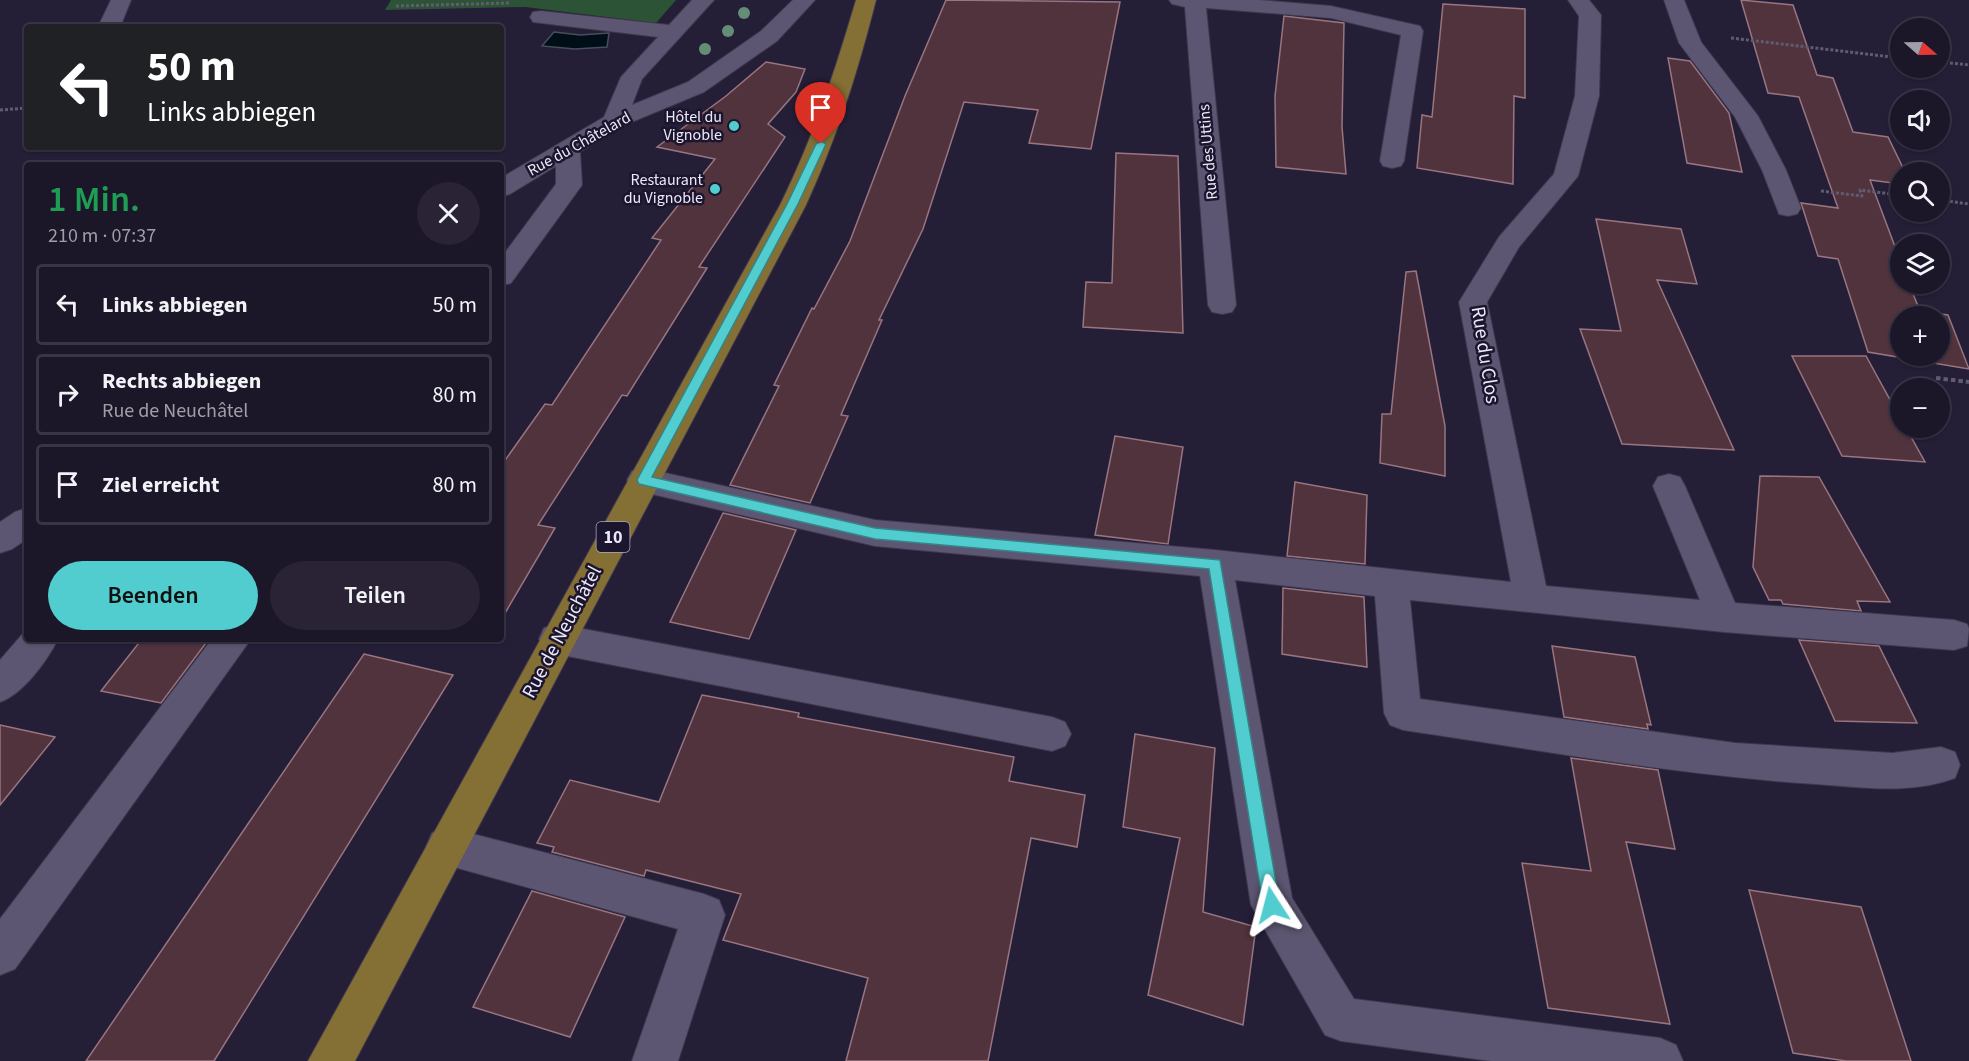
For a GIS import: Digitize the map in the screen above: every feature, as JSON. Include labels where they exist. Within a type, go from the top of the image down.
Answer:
[{"type":"main road","name":"Rue de Neuchâtel","points":[[331,1061],[788,214],[816,156],[840,93],[866,0]]},
{"type":"street","points":[[110,24],[121,0]]},
{"type":"street","points":[[614,121],[632,77],[704,0]]},
{"type":"street","name":"Rue du Châtelard","points":[[504,187],[614,121],[696,87],[769,36],[805,0]]},
{"type":"street","points":[[1190,0],[1331,12],[1412,31],[1392,161]]},
{"type":"street","name":"Rue des Uttins","points":[[1190,0],[1221,305]]},
{"type":"street","points":[[1674,0],[1690,43],[1746,116],[1774,170],[1788,208]]},
{"type":"street","name":"Rue du Clos","points":[[1531,599],[1473,302],[1508,243],[1566,176],[1587,96],[1592,5]]},
{"type":"street","points":[[541,17],[673,32]]},
{"type":"street","points":[[504,273],[569,185],[568,150]]},
{"type":"street","points":[[643,480],[875,533],[1215,564],[1531,599],[1954,635]]},
{"type":"street","points":[[1669,486],[1724,617]]},
{"type":"street","points":[[0,540],[24,523]]},
{"type":"street","points":[[1215,564],[1272,905],[1341,1019],[1660,1061]]},
{"type":"street","points":[[1391,584],[1403,713],[1735,761],[1892,771],[1941,765]]},
{"type":"street","points":[[557,639],[1052,734]]},
{"type":"street","points":[[0,686],[37,642]]},
{"type":"street","points":[[0,954],[231,642]]},
{"type":"street","points":[[446,847],[704,915],[655,1061]]},
{"type":"path","points":[[396,6],[399,0]]},
{"type":"path","points":[[459,4],[462,0]]},
{"type":"path","points":[[1686,32],[1890,57]]},
{"type":"path","points":[[1950,63],[1969,65]]},
{"type":"path","points":[[0,110],[24,108]]},
{"type":"path","points":[[1780,186],[1862,196],[1860,190],[1890,194]]},
{"type":"path","points":[[1950,201],[1969,204]]},
{"type":"path","points":[[1950,380],[1969,382]]},
{"type":"green space","points":[[391,0],[676,0],[656,23],[525,7],[385,10]]},
{"type":"shaded area","points":[[554,32],[580,35],[609,33],[607,47],[575,49],[542,46]]},
{"type":"building","points":[[946,0],[1120,2],[1091,149],[1029,143],[1038,110],[964,102],[923,229],[879,320],[882,320],[841,415],[848,416],[810,503],[730,485],[779,386],[774,385],[812,308],[814,309],[850,241],[905,96]]},
{"type":"building","points":[[1741,0],[1793,5],[1817,75],[1833,78],[1853,132],[1888,137],[1890,150],[1894,150],[1900,162],[1890,162],[1890,183],[1870,180],[1890,234],[1890,294],[1913,294],[1918,306],[1890,306],[1890,356],[1868,352],[1838,259],[1818,256],[1801,203],[1838,208],[1799,97],[1768,93]]},
{"type":"building","points":[[1443,4],[1525,9],[1525,98],[1514,96],[1513,184],[1417,168],[1422,115],[1432,117]]},
{"type":"building","points":[[1284,16],[1344,23],[1342,127],[1346,174],[1276,167],[1275,96]]},
{"type":"building","points":[[1668,58],[1690,61],[1729,113],[1742,172],[1687,163]]},
{"type":"building","points":[[766,62],[805,69],[796,92],[768,124],[785,137],[699,267],[707,268],[627,396],[622,395],[538,525],[555,528],[504,615],[504,462],[545,404],[552,405],[661,240],[652,238],[715,159],[657,147],[726,96]]},
{"type":"building","points":[[1116,153],[1178,156],[1183,333],[1083,327],[1086,282],[1112,283]]},
{"type":"building","points":[[1596,219],[1681,229],[1697,284],[1657,280],[1734,450],[1622,444],[1580,329],[1621,331]]},
{"type":"building","points":[[1416,271],[1445,426],[1445,476],[1380,463],[1382,414],[1391,414],[1406,272]]},
{"type":"building","points":[[1950,320],[1969,369],[1950,366]]},
{"type":"building","points":[[1792,356],[1866,356],[1890,400],[1890,438],[1912,438],[1925,462],[1842,456]]},
{"type":"building","points":[[1115,436],[1183,447],[1168,544],[1095,535]]},
{"type":"building","points":[[1760,476],[1819,477],[1890,602],[1857,601],[1861,611],[1783,604],[1781,600],[1769,600],[1753,567]]},
{"type":"building","points":[[1295,482],[1367,495],[1365,564],[1287,556]]},
{"type":"building","points":[[723,513],[796,530],[749,639],[670,622]]},
{"type":"building","points":[[1283,588],[1364,597],[1367,667],[1282,654]]},
{"type":"building","points":[[1799,640],[1879,646],[1917,723],[1835,721]]},
{"type":"building","points":[[140,642],[207,642],[161,703],[101,691]]},
{"type":"building","points":[[1552,646],[1635,657],[1651,725],[1647,724],[1648,729],[1564,717]]},
{"type":"building","points":[[364,654],[453,675],[214,1061],[86,1061]]},
{"type":"building","points":[[702,695],[799,713],[798,717],[1014,757],[1009,781],[1085,795],[1077,847],[1031,838],[988,1061],[846,1061],[868,978],[723,940],[741,894],[646,870],[644,876],[552,852],[554,847],[537,843],[570,780],[659,802]]},
{"type":"building","points":[[0,725],[55,737],[0,805]]},
{"type":"building","points":[[1135,734],[1215,748],[1203,912],[1256,927],[1243,1025],[1148,995],[1180,838],[1123,827]]},
{"type":"building","points":[[1571,758],[1658,770],[1675,849],[1626,842],[1670,1024],[1548,1008],[1522,863],[1591,871]]},
{"type":"building","points":[[1749,890],[1861,907],[1911,1061],[1846,1061],[1793,1053]]},
{"type":"building","points":[[532,891],[625,917],[570,1037],[473,1007]]},
{"type":"place","name":"Hôtel du Vignoble","points":[[734,126]]},
{"type":"place","name":"Restaurant du Vignoble","points":[[715,189]]},
{"type":"route","points":[[821,144],[793,204],[643,480],[875,533],[1215,564],[1272,905]]}]
